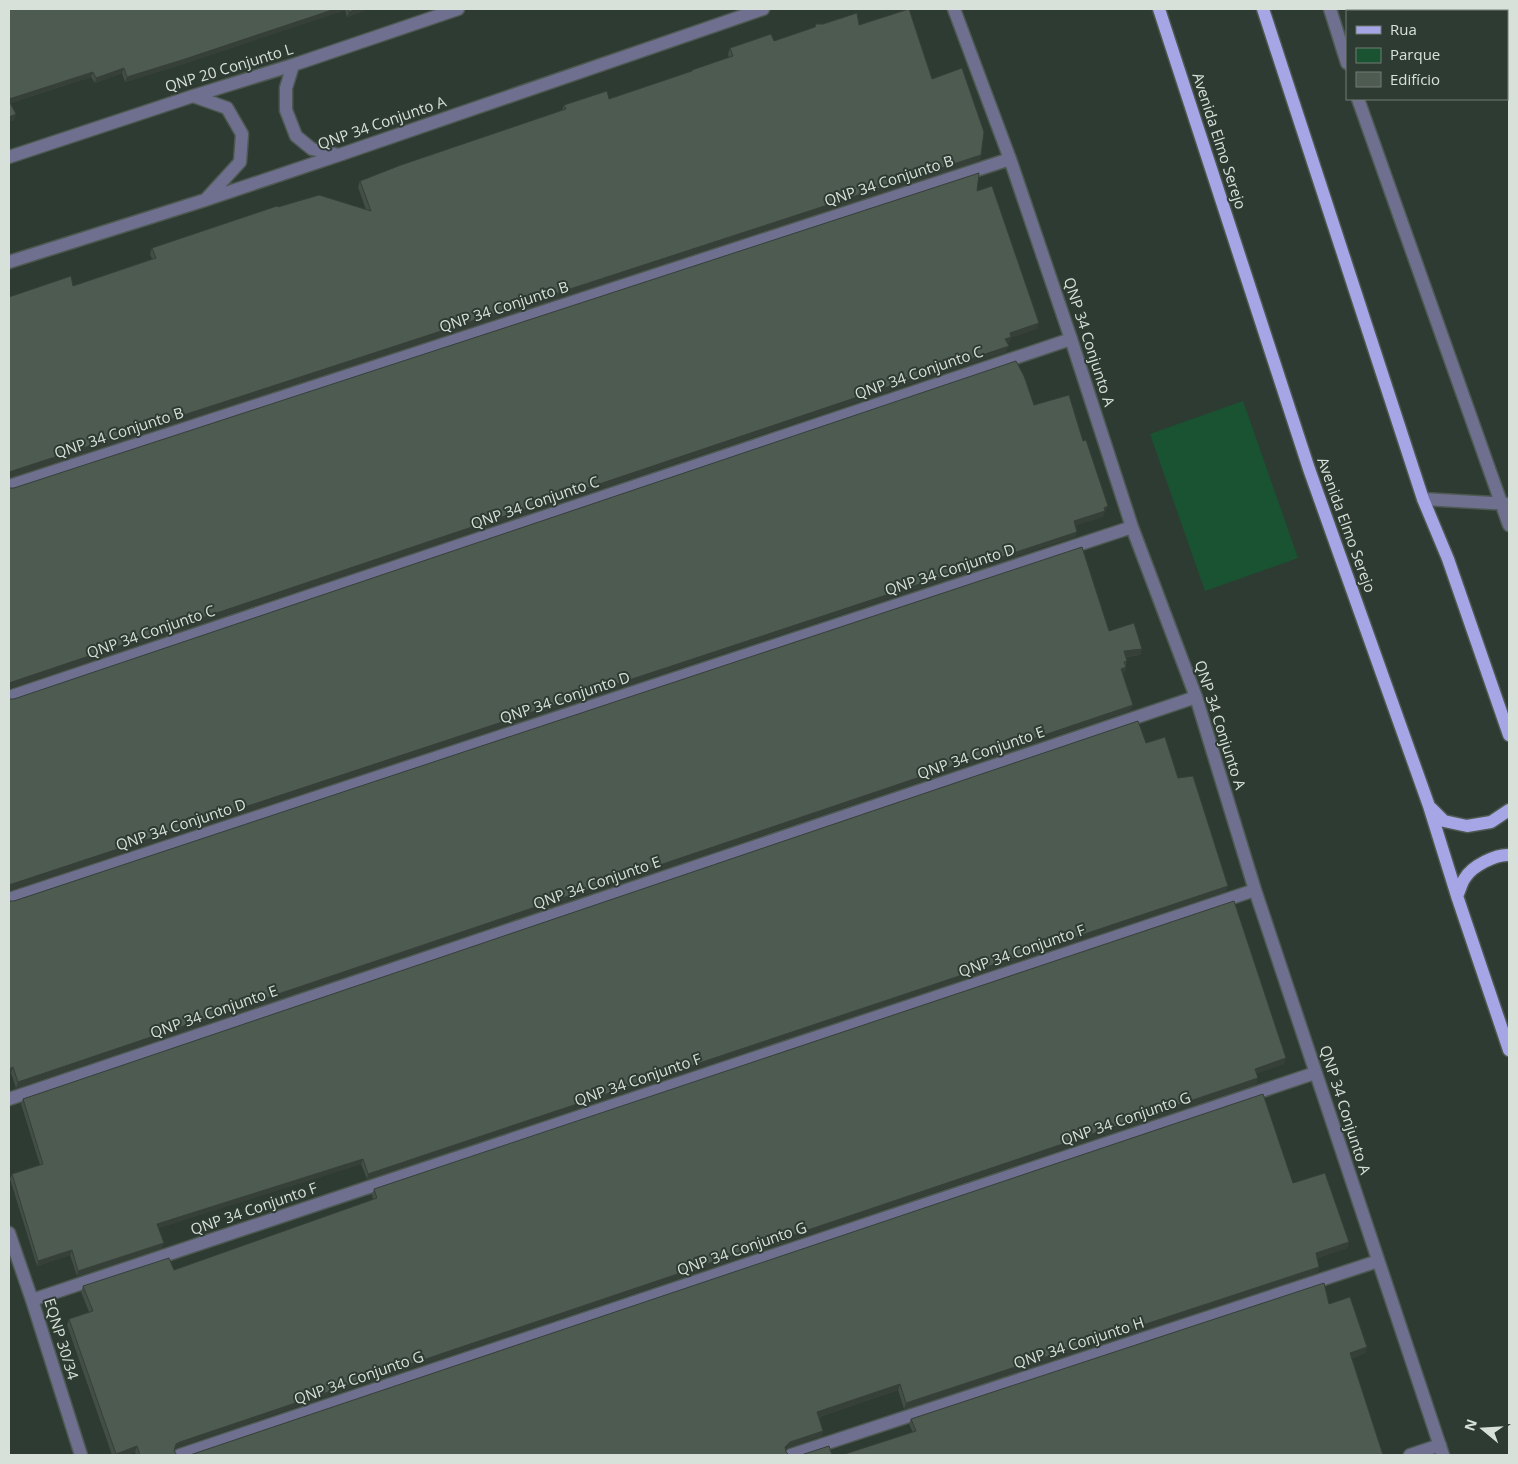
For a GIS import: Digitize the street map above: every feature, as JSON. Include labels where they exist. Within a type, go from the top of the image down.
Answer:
[{"type":"main road","name":"Avenida Elmo Serejo","points":[[1159,9],[1309,469],[1429,806],[1509,1050]]},
{"type":"main road","points":[[1263,9],[1423,499],[1448,559],[1509,736]]},
{"type":"main road","points":[[1429,806],[1444,821],[1467,826],[1490,822],[1509,810]]},
{"type":"main road","points":[[1457,896],[1465,877],[1483,862],[1509,855]]},
{"type":"street","name":"QNP 20 Conjunto L","points":[[9,157],[293,65],[458,9]]},
{"type":"street","name":"QNP 34 Conjunto A","points":[[9,262],[340,155],[763,9]]},
{"type":"street","name":"QNP 34 Conjunto A","points":[[954,9],[1010,159],[1132,527],[1196,697],[1255,890],[1442,1450]]},
{"type":"street","points":[[1330,9],[1346,60]]},
{"type":"street","points":[[293,65],[286,88],[286,110],[296,136],[312,149],[340,155]]},
{"type":"street","points":[[193,96],[227,108],[242,134],[240,162],[205,200]]},
{"type":"street","points":[[1358,100],[1506,504],[1509,525]]},
{"type":"street","name":"QNP 34 Conjunto B","points":[[9,486],[1010,159]]},
{"type":"street","name":"QNP 34 Conjunto C","points":[[9,697],[1071,339]]},
{"type":"street","points":[[1423,499],[1506,504]]},
{"type":"street","name":"QNP 34 Conjunto D","points":[[9,900],[1132,527]]},
{"type":"street","name":"QNP 34 Conjunto E","points":[[9,1099],[1196,697]]},
{"type":"street","name":"QNP 34 Conjunto F","points":[[32,1300],[1255,890]]},
{"type":"street","name":"QNP 34 Conjunto G","points":[[180,1455],[1316,1073]]},
{"type":"street","name":"EQNP 30/34","points":[[9,1233],[80,1455]]},
{"type":"street","name":"QNP 34 Conjunto H","points":[[791,1455],[1378,1261]]},
{"type":"street","points":[[1410,1455],[1442,1450]]},
{"type":"green space","points":[[1243,401],[1298,558],[1205,591],[1150,434]]},
{"type":"building","points":[[9,9],[335,9],[127,77],[124,68],[96,78],[93,72],[9,99]]},
{"type":"building","points":[[909,9],[932,79],[962,68],[984,132],[981,155],[9,472],[9,297],[71,276],[73,286],[156,258],[152,248],[277,206],[319,195],[371,211],[360,181],[401,165],[566,109],[564,105],[607,91],[609,99],[692,71],[733,56],[730,48],[771,34],[774,41],[815,27],[816,24],[823,24],[857,13],[859,25]]},
{"type":"building","points":[[9,101],[16,114],[9,117]]},
{"type":"building","points":[[979,173],[977,191],[992,186],[1039,323],[1010,333],[1011,337],[1005,339],[1009,346],[9,683],[9,488],[14,488]]},
{"type":"building","points":[[1016,361],[1024,376],[1034,405],[1069,395],[1083,441],[1086,440],[1108,506],[1104,508],[1105,511],[1074,521],[1077,532],[9,885],[9,699],[14,699]]},
{"type":"building","points":[[1082,547],[1109,631],[1134,623],[1142,649],[1124,651],[1127,661],[1124,662],[1126,667],[1121,669],[1133,705],[18,1082],[13,1067],[9,1069],[9,901],[14,901]]},
{"type":"building","points":[[1138,721],[1146,743],[1165,737],[1178,778],[1193,776],[1228,886],[368,1174],[363,1159],[157,1224],[164,1243],[78,1271],[72,1250],[38,1261],[12,1174],[43,1164],[23,1099]]},
{"type":"building","points":[[1234,901],[1286,1058],[1255,1069],[1258,1078],[180,1442],[176,1444],[174,1451],[177,1455],[140,1455],[137,1446],[116,1454],[69,1319],[93,1311],[83,1286],[169,1258],[174,1270],[377,1198],[374,1189]]},
{"type":"building","points":[[1263,1094],[1293,1183],[1325,1173],[1349,1242],[1316,1253],[1319,1267],[906,1403],[900,1384],[817,1412],[823,1431],[790,1442],[785,1447],[789,1455],[190,1455]]},
{"type":"building","points":[[1324,1283],[1329,1304],[1350,1297],[1367,1347],[1350,1353],[1383,1455],[842,1455],[916,1431],[911,1419]]},
{"type":"building","points":[[829,1446],[832,1455],[801,1455]]}]
